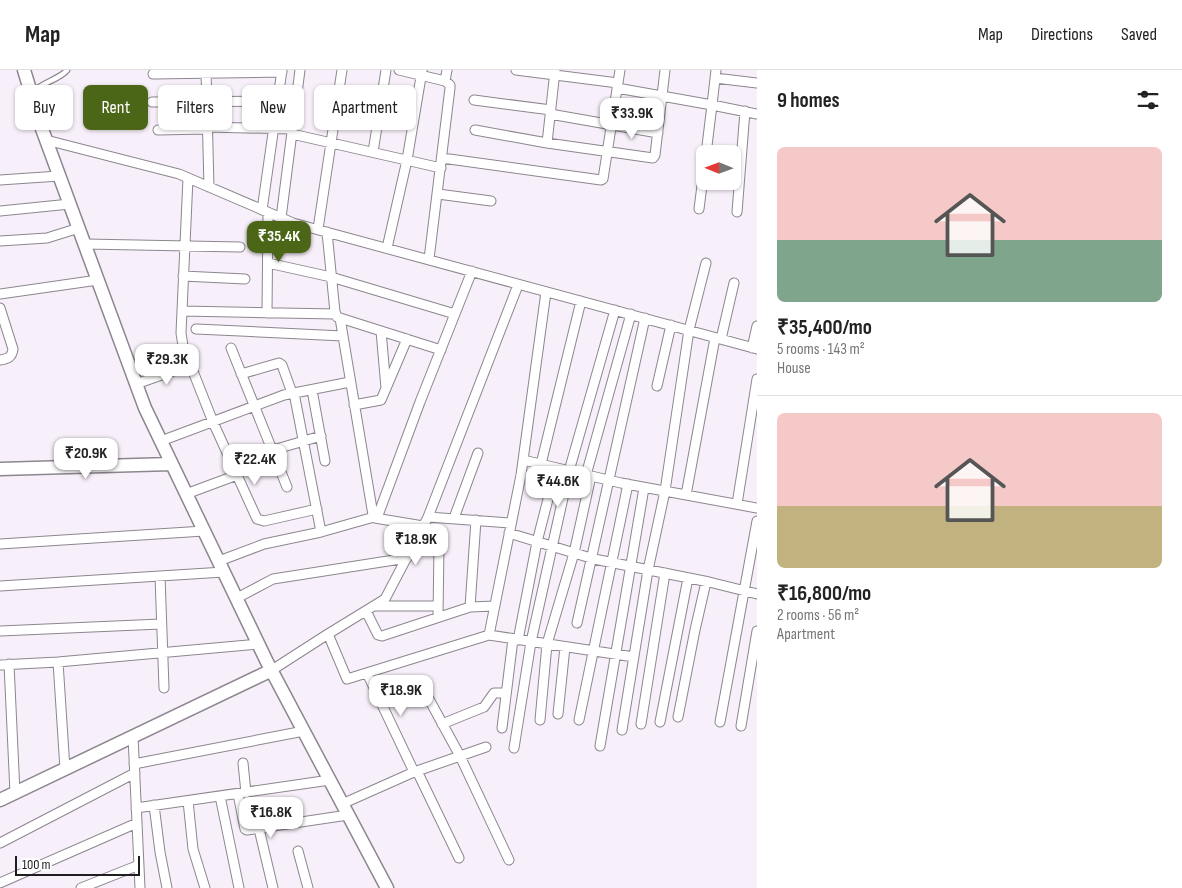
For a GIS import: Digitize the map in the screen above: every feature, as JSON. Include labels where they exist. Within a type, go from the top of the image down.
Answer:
[{"type":"main road","points":[[24,70],[29,85]]},
{"type":"main road","points":[[43,130],[145,408],[272,670],[386,888]]},
{"type":"main road","points":[[0,469],[171,464]]},
{"type":"main road","points":[[0,800],[272,670]]},
{"type":"street","points":[[281,218],[300,70]]},
{"type":"street","points":[[342,70],[330,143],[322,231],[372,513],[376,518]]},
{"type":"street","points":[[373,152],[386,70]]},
{"type":"street","points":[[399,70],[422,73],[445,81],[450,85],[429,259]]},
{"type":"street","points":[[445,81],[447,70]]},
{"type":"street","points":[[516,70],[555,73],[662,97],[757,114]]},
{"type":"street","points":[[286,130],[330,143],[407,160],[598,181],[603,179],[620,70]]},
{"type":"street","points":[[475,130],[547,143],[653,158],[658,133],[665,70]]},
{"type":"street","points":[[206,71],[206,85]]},
{"type":"street","points":[[153,74],[206,71],[282,71],[280,85]]},
{"type":"street","points":[[387,248],[407,160],[422,73]]},
{"type":"street","points":[[547,143],[555,73]]},
{"type":"street","points":[[707,145],[715,74],[757,83]]},
{"type":"street","points":[[474,100],[551,112],[658,133]]},
{"type":"street","points":[[152,102],[158,102]]},
{"type":"street","points":[[737,212],[745,112]]},
{"type":"street","points":[[207,130],[209,187]]},
{"type":"street","points":[[267,313],[268,262],[265,211],[274,130]]},
{"type":"street","points":[[46,140],[179,174],[293,223],[755,349],[757,326]]},
{"type":"street","points":[[0,180],[59,176]]},
{"type":"street","points":[[188,178],[181,340],[190,365],[213,422],[258,521],[317,509]]},
{"type":"street","points":[[699,209],[701,190]]},
{"type":"street","points":[[438,194],[491,201]]},
{"type":"street","points":[[0,211],[70,204]]},
{"type":"street","points":[[0,241],[47,238],[79,228]]},
{"type":"street","points":[[85,244],[240,247]]},
{"type":"street","points":[[268,262],[331,277],[455,314]]},
{"type":"street","points":[[622,730],[648,570],[665,491],[689,330],[706,263]]},
{"type":"street","points":[[376,518],[472,272]]},
{"type":"street","points":[[183,276],[245,279]]},
{"type":"street","points":[[0,294],[98,280]]},
{"type":"street","points":[[686,495],[718,338],[734,283]]},
{"type":"street","points":[[272,670],[385,599],[428,517],[518,285]]},
{"type":"street","points":[[489,635],[523,460],[546,292]]},
{"type":"street","points":[[541,464],[581,301]]},
{"type":"street","points":[[0,308],[13,349],[9,358],[0,360]]},
{"type":"street","points":[[514,748],[531,642],[569,471],[615,310]]},
{"type":"street","points":[[182,311],[338,316],[441,350]]},
{"type":"street","points":[[540,720],[547,644],[574,553],[588,476],[631,314]]},
{"type":"street","points":[[577,623],[645,318]]},
{"type":"street","points":[[657,386],[670,325]]},
{"type":"street","points":[[196,329],[342,336]]},
{"type":"street","points":[[381,331],[386,390]]},
{"type":"street","points":[[354,405],[378,401],[382,398],[407,339]]},
{"type":"street","points":[[231,348],[288,487]]},
{"type":"street","points":[[241,374],[279,363],[282,366],[293,393],[321,532]]},
{"type":"street","points":[[136,384],[190,365]]},
{"type":"street","points":[[737,504],[757,379]]},
{"type":"street","points":[[161,442],[293,393],[350,382]]},
{"type":"street","points":[[312,390],[325,461]]},
{"type":"street","points":[[273,450],[321,436]]},
{"type":"street","points":[[454,518],[478,453]]},
{"type":"street","points":[[523,460],[644,488],[757,508]]},
{"type":"street","points":[[502,728],[506,692],[516,639],[537,542],[556,468]]},
{"type":"street","points":[[186,494],[237,475]]},
{"type":"street","points":[[579,720],[628,484]]},
{"type":"street","points":[[600,746],[644,488]]},
{"type":"street","points":[[428,517],[511,523]]},
{"type":"street","points":[[219,560],[264,544],[376,518],[421,530],[439,545],[438,618]]},
{"type":"street","points":[[470,607],[476,520]]},
{"type":"street","points":[[720,722],[757,521]]},
{"type":"street","points":[[0,544],[204,530]]},
{"type":"street","points":[[509,533],[612,563],[757,594]]},
{"type":"street","points":[[236,598],[273,579],[407,558]]},
{"type":"street","points":[[0,586],[224,572]]},
{"type":"street","points":[[641,724],[665,573]]},
{"type":"street","points":[[160,576],[164,688]]},
{"type":"street","points":[[660,722],[688,578]]},
{"type":"street","points":[[678,717],[706,582]]},
{"type":"street","points":[[375,606],[438,606]]},
{"type":"street","points":[[366,611],[380,636],[470,607],[495,606]]},
{"type":"street","points":[[0,631],[161,624]]},
{"type":"street","points":[[741,726],[757,631]]},
{"type":"street","points":[[328,634],[348,679],[489,635],[634,657]]},
{"type":"street","points":[[15,793],[5,664],[58,662],[259,644]]},
{"type":"street","points":[[558,714],[564,647]]},
{"type":"street","points":[[58,662],[65,769]]},
{"type":"street","points":[[367,673],[459,858]]},
{"type":"street","points":[[424,690],[460,756],[509,860]]},
{"type":"street","points":[[442,724],[486,706],[494,693],[506,692]]},
{"type":"street","points":[[0,843],[135,768],[304,731]]},
{"type":"street","points":[[133,736],[140,888]]},
{"type":"street","points":[[243,763],[244,829],[247,830],[259,829],[345,809],[415,772],[486,747]]},
{"type":"street","points":[[136,808],[330,780]]},
{"type":"street","points":[[220,796],[239,888]]},
{"type":"street","points":[[188,800],[192,849],[204,888]]},
{"type":"street","points":[[154,805],[160,852],[168,888]]},
{"type":"street","points":[[0,883],[137,823]]},
{"type":"street","points":[[259,829],[273,888]]},
{"type":"street","points":[[298,850],[308,888]]},
{"type":"street","points":[[81,888],[139,864]]},
{"type":"lane","points":[[41,85],[60,76],[67,70]]}]
